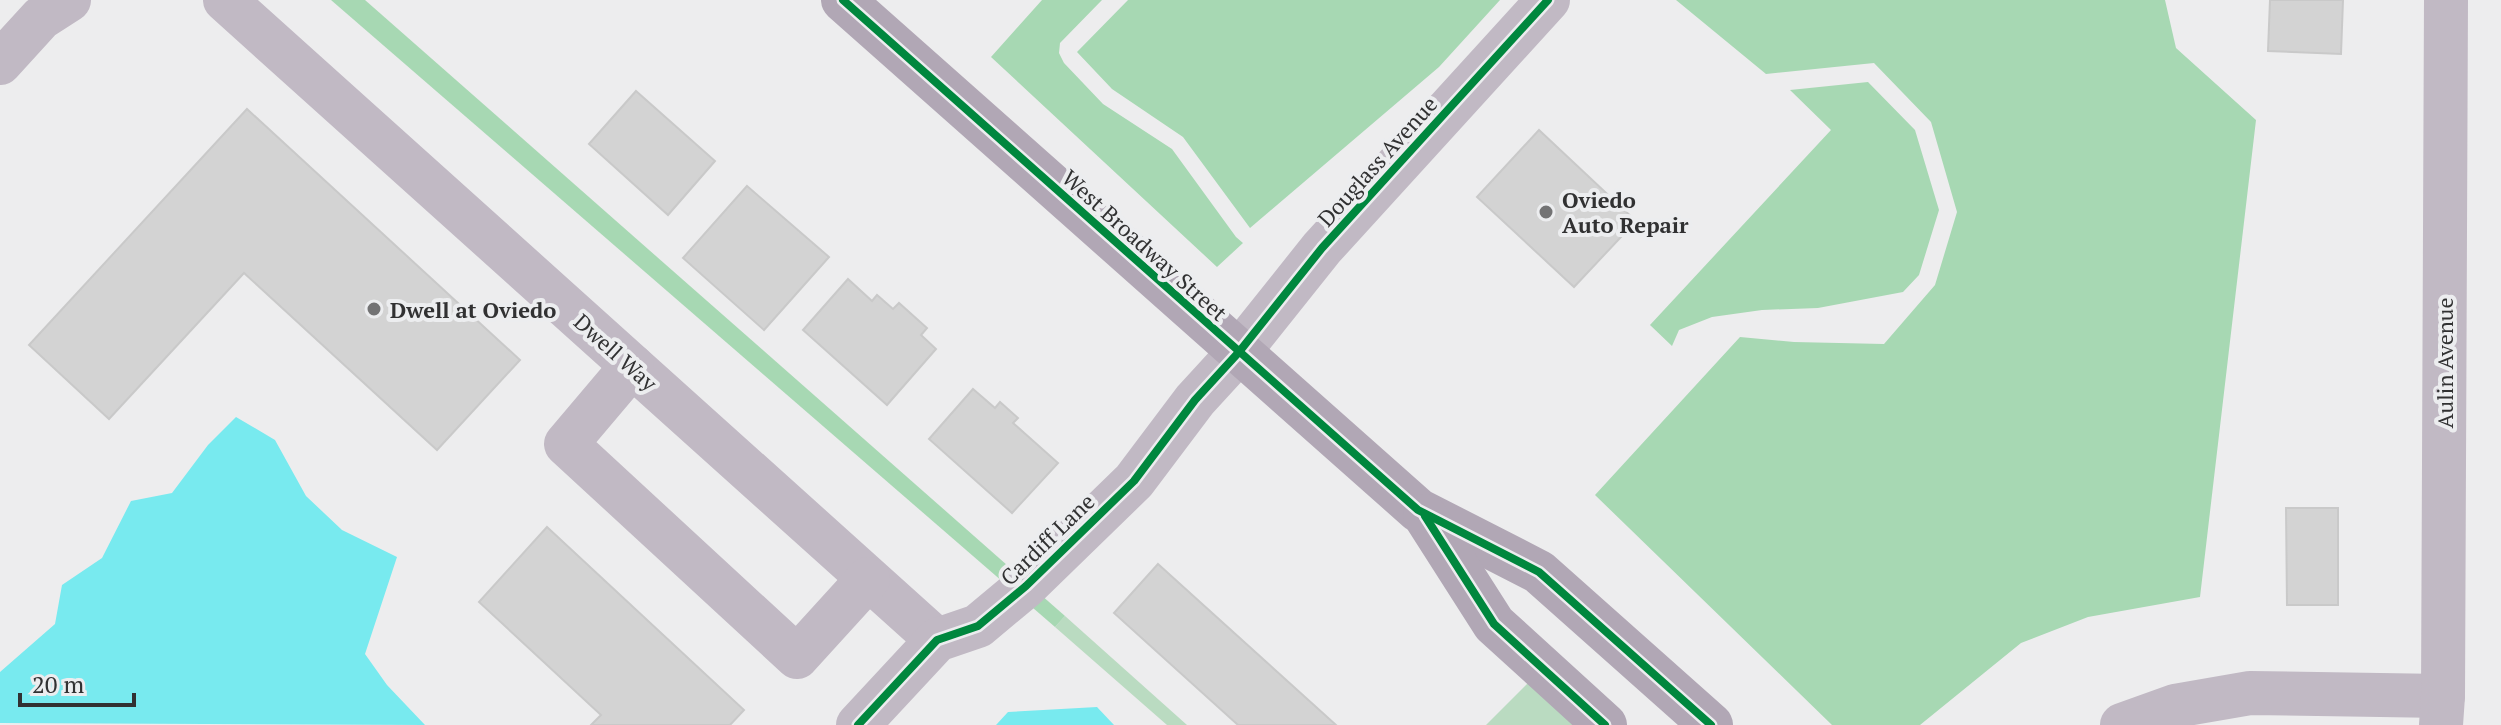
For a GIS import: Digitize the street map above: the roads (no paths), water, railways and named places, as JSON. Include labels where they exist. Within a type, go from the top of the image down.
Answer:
[{"type":"main road","name":"West Broadway Street","points":[[843,0],[1425,516],[1539,572],[1711,725]]},
{"type":"main road","name":"West Broadway Street","points":[[1425,516],[1494,624],[1605,725]]},
{"type":"street","points":[[0,63],[41,18],[69,0]]},
{"type":"street","name":"Dwell Way","points":[[225,0],[937,640]]},
{"type":"street","name":"Douglass Avenue","points":[[1239,352],[1322,248],[1548,0]]},
{"type":"street","name":"Aulin Avenue","points":[[2442,710],[2446,0]]},
{"type":"street","name":"Cardiff Lane","points":[[858,725],[937,640],[978,626],[1026,586],[1134,481],[1195,400],[1239,352]]},
{"type":"street","points":[[632,366],[566,444],[797,657],[868,579]]},
{"type":"street","points":[[2122,725],[2175,706],[2250,693],[2442,710]]},
{"type":"water","points":[[236,417],[275,440],[306,496],[342,530],[397,557],[365,654],[387,685],[425,725],[0,723],[0,672],[55,624],[62,585],[102,558],[131,501],[172,493],[208,445]]},
{"type":"water","points":[[1097,707],[1114,725],[996,725],[1008,712]]},
{"type":"place","name":"Oviedo Auto Repair","points":[[1546,212]]},
{"type":"place","name":"Dwell at Oviedo","points":[[374,309]]}]
